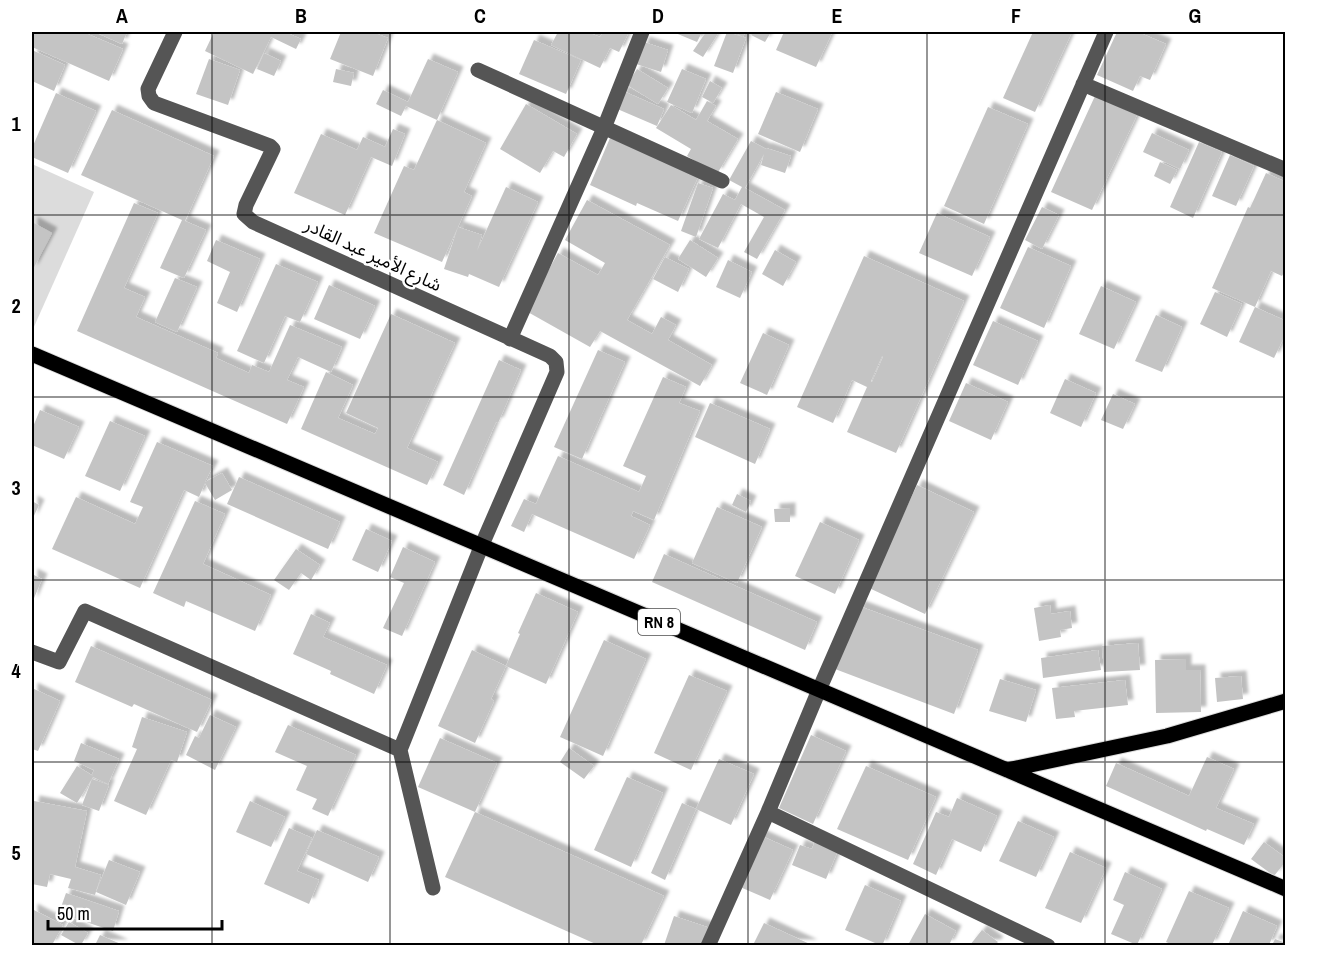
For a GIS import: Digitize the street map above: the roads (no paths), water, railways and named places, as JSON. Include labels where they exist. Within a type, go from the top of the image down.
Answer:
[{"type":"main road","name":"RN 8","points":[[32,354],[1286,889]]},
{"type":"main road","points":[[1007,770],[1167,736],[1286,701]]},
{"type":"street","name":"شارع الأمير عبد القادر","points":[[175,32],[148,89],[149,96],[154,103],[273,149],[246,205],[244,214],[253,222],[550,356],[556,362],[557,372],[481,547],[400,750]]},
{"type":"street","points":[[510,339],[604,128],[642,32]]},
{"type":"street","points":[[708,945],[768,812],[1106,32]]},
{"type":"street","points":[[478,70],[722,181]]},
{"type":"street","points":[[1083,84],[1286,171]]},
{"type":"street","points":[[32,652],[60,662],[85,611],[400,750],[433,888]]},
{"type":"street","points":[[768,812],[1048,945]]}]
